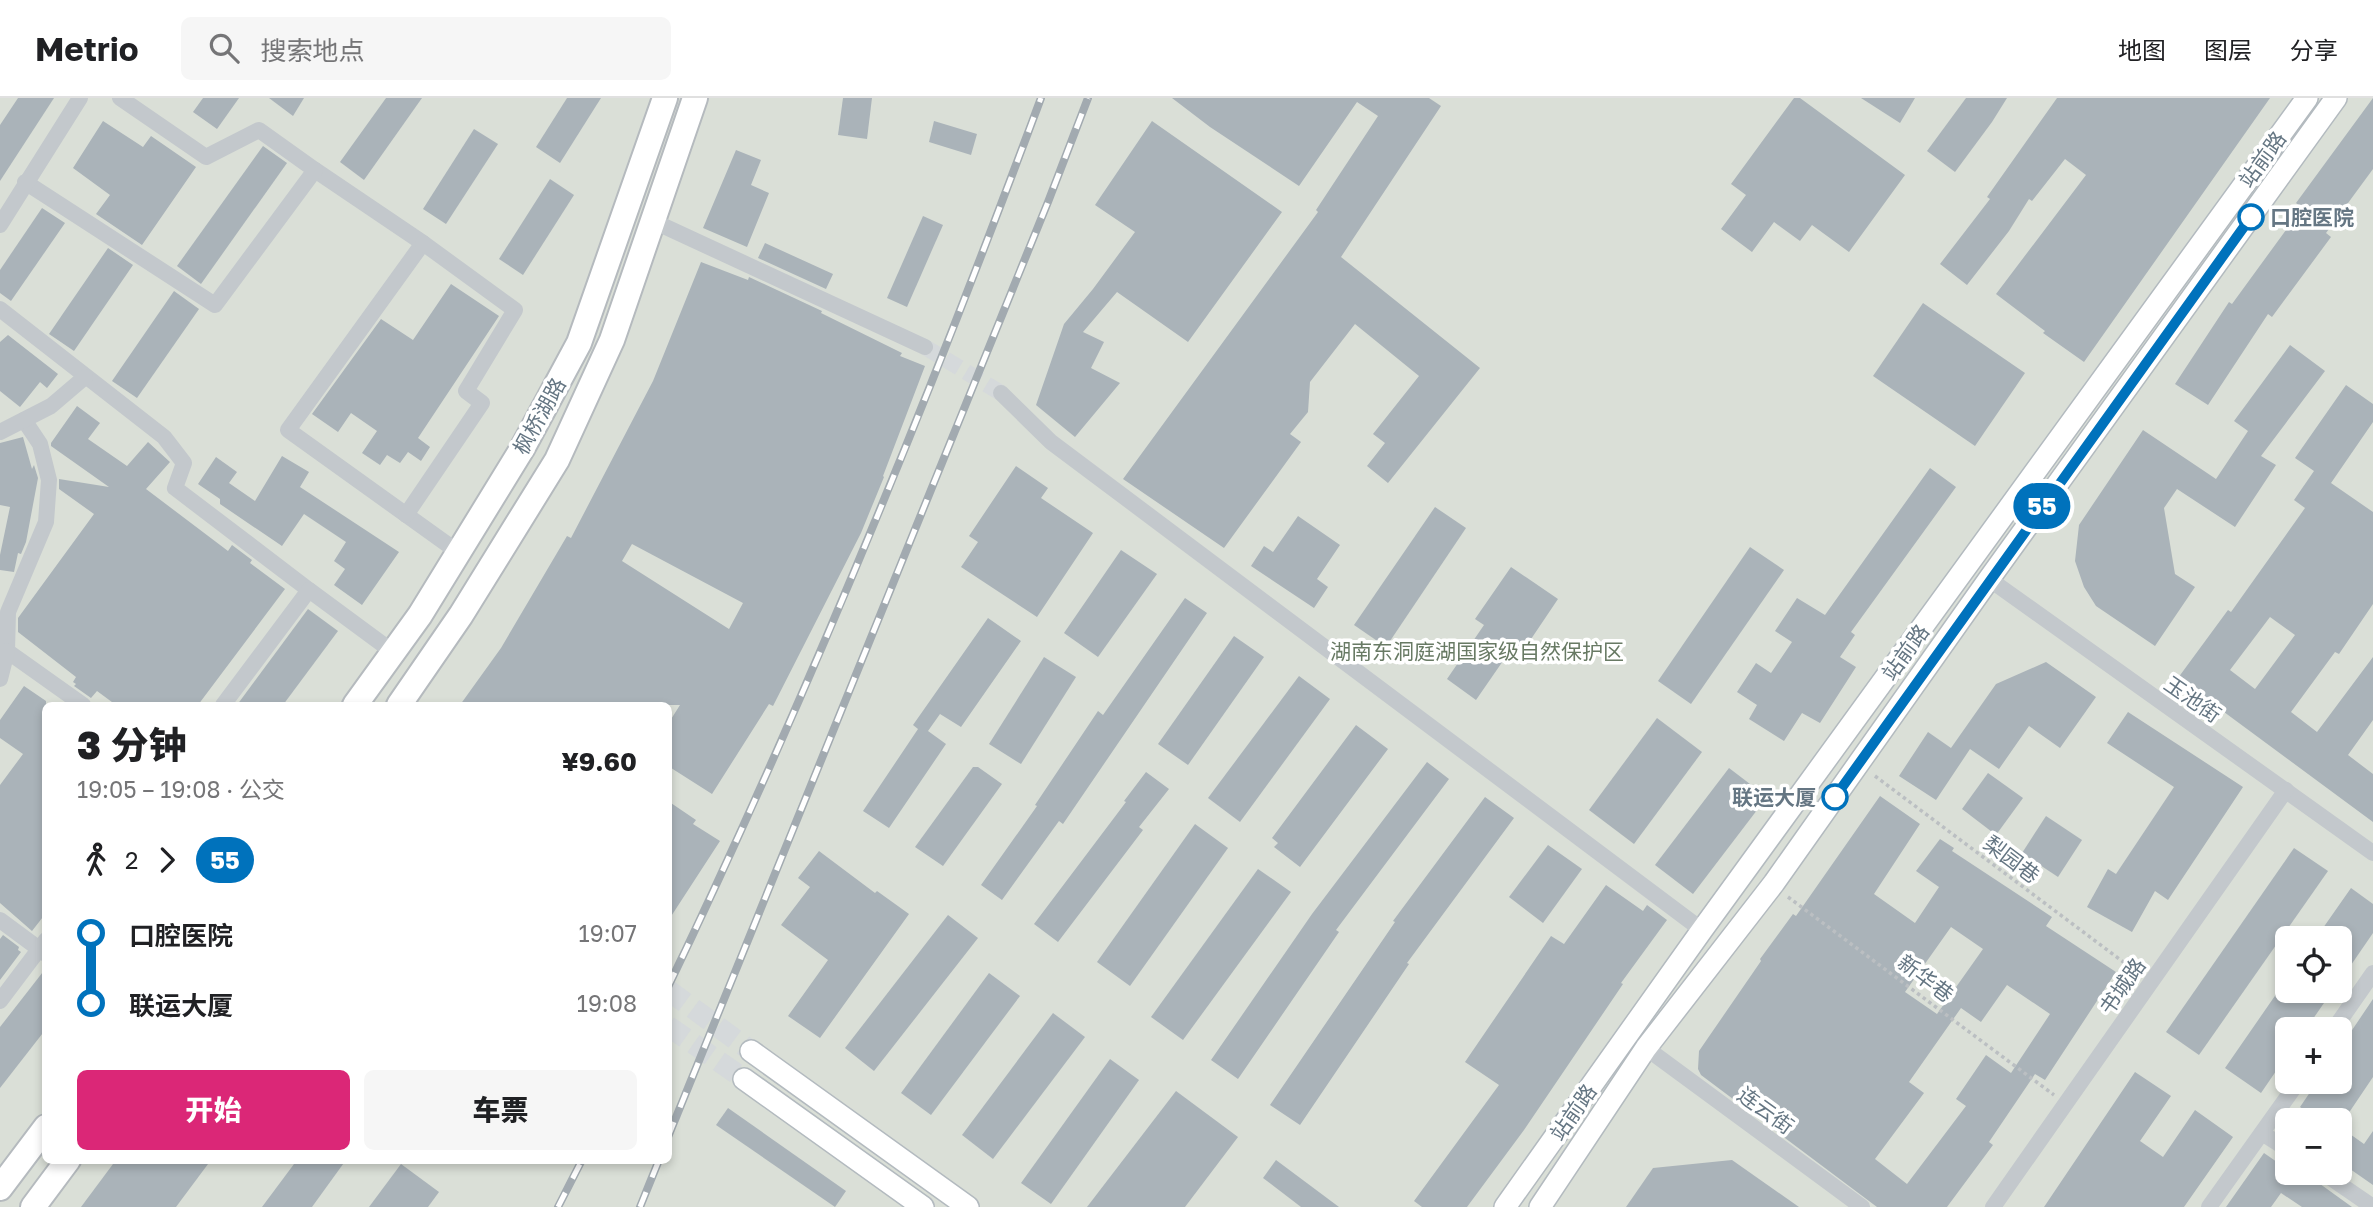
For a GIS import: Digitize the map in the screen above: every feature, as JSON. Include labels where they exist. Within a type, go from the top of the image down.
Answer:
[{"type":"main road","name":"枫桥湖路","points":[[357,702],[419,615],[522,449],[579,343],[665,98]]},
{"type":"main road","name":"枫桥湖路","points":[[401,702],[461,615],[557,460],[612,340],[695,98]]},
{"type":"main road","name":"站前路","points":[[1505,1207],[1702,930],[2306,98]]},
{"type":"main road","name":"站前路","points":[[1540,1207],[1646,1048],[1774,883],[1989,579],[2336,98]]},
{"type":"main road","points":[[751,1051],[968,1207]]},
{"type":"main road","points":[[744,1079],[923,1207]]},
{"type":"main road","points":[[0,1188],[42,1132]]},
{"type":"main road","points":[[33,1207],[65,1164]]},
{"type":"street","points":[[0,225],[80,98]]},
{"type":"street","points":[[120,98],[206,157],[258,130],[423,243],[515,310],[466,391],[482,402],[406,515]]},
{"type":"street","points":[[25,182],[215,305],[315,170]]},
{"type":"street","points":[[654,222],[925,347]]},
{"type":"street","points":[[423,243],[288,430],[458,552]]},
{"type":"street","points":[[0,309],[164,437],[184,463],[175,488],[393,652]]},
{"type":"street","points":[[0,432],[51,406],[85,377]]},
{"type":"street","points":[[1001,393],[1051,442],[1702,930]]},
{"type":"street","points":[[0,679],[7,652],[8,612],[46,522],[48,480],[40,444],[23,420]]},
{"type":"street","name":"玉池街","points":[[1989,579],[2373,853]]},
{"type":"street","points":[[225,702],[309,590]]},
{"type":"street","points":[[7,652],[79,702]]},
{"type":"street","name":"书城路","points":[[1993,1207],[2286,790]]},
{"type":"street","points":[[0,920],[42,947]]},
{"type":"street","points":[[0,1001],[42,949]]},
{"type":"street","points":[[2342,1017],[2373,973]]},
{"type":"street","name":"连云街","points":[[1646,1048],[1862,1207]]},
{"type":"street","points":[[2209,1207],[2290,1094]]},
{"type":"street","points":[[2262,1133],[2275,1141]]},
{"type":"street","points":[[2341,1185],[2373,1207]]},
{"type":"path","name":"梨园巷","points":[[1875,776],[2130,967]]},
{"type":"path","name":"新华巷","points":[[1774,883],[1796,905],[1876,961],[2059,1098]]},
{"type":"green space","name":"湖南东洞庭湖国家级自然保护区","points":[[0,98],[2373,98],[2373,1207],[0,1207]]},
{"type":"building","points":[[18,98],[54,98],[0,181],[0,125]]},
{"type":"building","points":[[203,98],[239,98],[217,129],[193,112]]},
{"type":"building","points":[[269,98],[304,98],[293,116]]},
{"type":"building","points":[[386,98],[422,98],[364,180],[340,162]]},
{"type":"building","points":[[567,98],[601,98],[560,163],[536,147]]},
{"type":"building","points":[[843,98],[872,98],[867,139],[838,135]]},
{"type":"building","points":[[1172,98],[1429,98],[1441,106],[1341,257],[1480,368],[1388,483],[1367,466],[1385,443],[1373,434],[1419,376],[1355,324],[1310,382],[1308,412],[1290,434],[1301,442],[1224,548],[1123,479],[1318,212],[1316,210],[1378,116],[1357,102],[1299,186],[1210,127]]},
{"type":"building","points":[[1794,98],[1800,98],[1905,175],[1849,252],[1812,225],[1800,241],[1774,222],[1752,252],[1721,229],[1746,195],[1731,184]]},
{"type":"building","points":[[1861,98],[1915,98],[1900,123]]},
{"type":"building","points":[[1966,98],[2007,98],[1955,172],[1927,151]]},
{"type":"building","points":[[2057,98],[2270,98],[2084,362],[2043,333],[2045,331],[1996,294],[2086,175],[2065,159],[2032,201],[2029,199],[2009,231],[1967,285],[1940,264],[1990,199],[1987,197]]},
{"type":"building","points":[[2373,98],[2373,169],[2326,233],[2331,237],[2272,317],[2268,314],[2208,405],[2175,384],[2229,302],[2232,304],[2302,208],[2296,203]]},
{"type":"building","points":[[103,121],[143,147],[151,136],[196,167],[142,245],[96,214],[110,195],[73,168]]},
{"type":"building","points":[[934,121],[977,134],[971,155],[929,142]]},
{"type":"building","points":[[1152,121],[1282,212],[1188,342],[1117,292],[1083,332],[1104,342],[1091,368],[1120,383],[1075,437],[1036,405],[1064,324],[1135,232],[1095,205]]},
{"type":"building","points":[[474,129],[498,144],[446,224],[423,209]]},
{"type":"building","points":[[263,146],[287,163],[201,284],[177,266]]},
{"type":"building","points":[[736,150],[761,160],[751,185],[769,193],[747,247],[703,228]]},
{"type":"building","points":[[550,179],[574,195],[523,275],[499,259]]},
{"type":"building","points":[[42,208],[65,223],[11,301],[0,293],[0,270]]},
{"type":"building","points":[[923,216],[943,225],[907,307],[887,298]]},
{"type":"building","points":[[765,243],[833,274],[826,289],[758,258]]},
{"type":"building","points":[[108,248],[133,265],[74,351],[49,334]]},
{"type":"building","points":[[701,262],[748,280],[749,277],[822,311],[821,313],[902,353],[900,356],[925,366],[861,533],[773,706],[769,704],[712,794],[672,769],[672,718],[680,705],[672,705],[672,702],[462,702],[501,648],[567,536],[571,538],[653,381]],"holes":[[[632,544],[743,603],[729,629],[622,561]]]},
{"type":"building","points":[[451,284],[499,316],[418,438],[430,447],[421,461],[408,452],[400,463],[387,455],[380,465],[362,453],[377,431],[351,413],[338,432],[312,414],[381,319],[413,340]]},
{"type":"building","points":[[174,291],[199,309],[137,398],[112,381]]},
{"type":"building","points":[[1923,303],[2025,373],[1975,446],[1873,376]]},
{"type":"building","points":[[8,335],[58,374],[47,388],[40,382],[20,407],[0,391],[0,342]]},
{"type":"building","points":[[2290,345],[2325,371],[2261,456],[2276,465],[2235,527],[2177,489],[2164,508],[2175,574],[2195,587],[2155,646],[2096,606],[2084,587],[2075,561],[2079,525],[2143,430],[2216,479],[2248,431],[2234,421]]},
{"type":"building","points":[[2346,385],[2373,404],[2373,422],[2331,483],[2373,512],[2373,604],[2339,654],[2335,652],[2291,712],[2317,732],[2373,657],[2373,720],[2348,755],[2373,774],[2373,822],[2178,678],[2228,610],[2231,612],[2305,508],[2294,500],[2314,471],[2295,458]],"holes":[[[2270,617],[2295,635],[2255,689],[2230,670]]]},
{"type":"building","points":[[77,406],[100,423],[88,439],[127,466],[148,442],[170,462],[146,489],[228,551],[232,545],[252,560],[250,563],[285,589],[200,702],[112,702],[97,691],[91,698],[74,686],[76,677],[18,632],[18,618],[94,514],[59,489],[59,479],[109,487],[51,446]]},
{"type":"building","points":[[23,437],[32,469],[34,465],[38,478],[26,542],[21,554],[18,553],[14,572],[0,570],[0,555],[10,507],[0,505],[0,443]]},
{"type":"building","points":[[282,456],[309,472],[300,487],[399,552],[362,605],[334,585],[345,569],[334,561],[346,542],[304,514],[282,546],[220,504],[220,499],[198,484],[216,457],[237,472],[229,483],[255,501]]},
{"type":"building","points":[[1016,466],[1048,488],[1041,498],[1093,533],[1037,617],[961,567],[978,542],[969,536]]},
{"type":"building","points":[[1930,468],[1956,487],[1851,632],[1855,635],[1840,657],[1856,667],[1820,723],[1802,713],[1784,741],[1749,719],[1757,705],[1737,692],[1756,663],[1771,673],[1792,642],[1775,631],[1797,598],[1825,615]]},
{"type":"building","points":[[1435,507],[1466,528],[1386,647],[1354,625]]},
{"type":"building","points":[[1298,516],[1340,545],[1317,579],[1328,587],[1314,608],[1251,566],[1264,546],[1273,552]]},
{"type":"building","points":[[1750,547],[1784,570],[1691,704],[1658,681]]},
{"type":"building","points":[[1121,550],[1157,574],[1098,657],[1064,633]]},
{"type":"building","points":[[1511,567],[1558,599],[1523,651],[1514,645],[1476,700],[1447,679],[1484,625],[1475,619]]},
{"type":"building","points":[[1185,598],[1207,613],[1063,824],[1059,821],[1002,900],[981,885],[1037,806],[1035,805],[1098,711],[1103,715]]},
{"type":"building","points":[[308,609],[338,631],[285,702],[239,702]]},
{"type":"building","points":[[988,618],[1021,641],[961,727],[940,714],[928,731],[946,744],[889,828],[863,811],[918,729],[913,725]]},
{"type":"building","points":[[1234,636],[1264,657],[1188,765],[1158,744]]},
{"type":"building","points":[[1044,657],[1076,677],[1021,764],[989,744]]},
{"type":"building","points":[[2046,662],[2096,697],[2060,748],[2029,726],[1999,769],[1970,749],[1936,800],[1899,776],[1928,732],[1951,748],[1996,684]]},
{"type":"building","points":[[1299,676],[1330,699],[1240,822],[1208,798]]},
{"type":"building","points":[[24,686],[46,701],[42,702],[42,918],[32,931],[0,903],[0,785],[23,754],[0,738],[0,720]]},
{"type":"building","points":[[2128,712],[2243,787],[2168,900],[2155,891],[2132,932],[2087,907],[2108,869],[2116,874],[2174,787],[2107,743]]},
{"type":"building","points":[[1657,718],[1702,752],[1634,844],[1589,810]]},
{"type":"building","points":[[1356,725],[1388,749],[1300,867],[1274,847],[1278,843],[1272,838]]},
{"type":"building","points":[[1427,762],[1449,779],[1336,930],[1339,932],[1238,1079],[1211,1060],[1312,914]]},
{"type":"building","points":[[973,767],[978,767],[1002,784],[943,866],[915,847]]},
{"type":"building","points":[[1729,768],[1767,797],[1693,894],[1655,865]]},
{"type":"building","points":[[1146,772],[1169,789],[1139,827],[1143,830],[1058,942],[1034,924]]},
{"type":"building","points":[[1988,773],[2023,798],[1996,835],[1962,809]]},
{"type":"building","points":[[1880,796],[1920,824],[1874,894],[1915,923],[1939,887],[1916,871],[1940,839],[1954,848],[1952,851],[2052,917],[2046,926],[2116,972],[2045,1080],[2035,1074],[1989,1142],[1993,1145],[1947,1207],[1877,1207],[1701,1075],[1698,1069],[1699,1051],[1760,959],[1793,914],[1796,916]],"holes":[[[1951,927],[1983,949],[1937,1014],[1905,992]],[[2007,985],[2050,1014],[2011,1073],[1986,1055],[1956,1099],[1966,1106],[1907,1184],[1875,1159],[1924,1093],[1909,1082],[1961,1008],[1981,1022]]]},
{"type":"building","points":[[1485,797],[1514,818],[1407,963],[1409,964],[1300,1125],[1270,1105],[1395,922],[1393,921]]},
{"type":"building","points":[[672,804],[696,820],[693,824],[720,841],[672,915]]},
{"type":"building","points":[[2046,816],[2082,840],[2058,877],[2022,853]]},
{"type":"building","points":[[1195,824],[1228,848],[1130,986],[1097,962]]},
{"type":"building","points":[[1548,845],[1582,869],[1543,923],[1509,897]]},
{"type":"building","points":[[2294,848],[2328,871],[2289,926],[2275,926],[2275,947],[2199,1055],[2166,1032]]},
{"type":"building","points":[[819,851],[875,893],[877,891],[909,914],[820,1038],[788,1016],[828,960],[781,925],[810,887],[798,878]]},
{"type":"building","points":[[1258,869],[1291,892],[1183,1040],[1151,1017]]},
{"type":"building","points":[[1606,885],[1643,911],[1647,905],[1667,920],[1621,983],[1623,984],[1524,1130],[1467,1207],[1422,1207],[1414,1201],[1499,1085],[1465,1062],[1551,936],[1564,944]]},
{"type":"building","points":[[2351,888],[2373,904],[2373,933],[2352,964],[2352,926],[2324,926]]},
{"type":"building","points":[[948,915],[978,938],[874,1071],[845,1048]]},
{"type":"building","points":[[3,935],[19,947],[21,952],[0,980],[0,939]]},
{"type":"building","points":[[42,973],[42,1034],[0,1088],[0,1027]]},
{"type":"building","points":[[989,973],[1020,996],[931,1115],[901,1093]]},
{"type":"building","points":[[2275,996],[2275,1003],[2324,1003],[2314,1017],[2275,1017],[2275,1073],[2261,1093],[2225,1068]]},
{"type":"building","points":[[2373,999],[2373,1077],[2352,1108],[2301,1108],[2309,1094],[2352,1094],[2352,1030]]},
{"type":"building","points":[[1053,1013],[1085,1037],[993,1159],[962,1135]]},
{"type":"building","points":[[1110,1059],[1139,1080],[1051,1204],[1021,1183]]},
{"type":"building","points":[[2135,1072],[2171,1096],[2140,1141],[2163,1157],[2195,1110],[2233,1137],[2184,1207],[2044,1207]]},
{"type":"building","points":[[1176,1091],[1238,1137],[1185,1207],[1087,1207]]},
{"type":"building","points":[[728,1108],[846,1191],[835,1207],[716,1125]]},
{"type":"building","points":[[2373,1131],[2373,1185],[2352,1170],[2352,1136],[2364,1144]]},
{"type":"building","points":[[2264,1153],[2275,1161],[2275,1185],[2321,1185],[2352,1207],[2302,1207],[2281,1193],[2271,1207],[2226,1207]]},
{"type":"building","points":[[1276,1160],[1339,1207],[1301,1207],[1263,1178]]},
{"type":"building","points":[[1732,1160],[1799,1207],[1626,1207],[1653,1168]]},
{"type":"building","points":[[113,1164],[208,1164],[176,1207],[81,1207]]},
{"type":"building","points":[[294,1164],[343,1164],[312,1207],[262,1207]]},
{"type":"building","points":[[401,1164],[439,1192],[428,1207],[369,1207]]},
{"type":"tunnel","points":[[925,347],[1001,393]]},
{"type":"tunnel","points":[[672,993],[751,1051]]},
{"type":"tunnel","points":[[672,1029],[744,1079]]},
{"type":"railway","points":[[672,978],[769,768],[865,547],[999,211],[1041,98]]},
{"type":"railway","points":[[672,1127],[1088,98]]},
{"type":"railway","points":[[558,1207],[580,1164]]},
{"type":"railway","points":[[640,1207],[657,1164]]},
{"type":"bus line","name":"55","points":[[1835,797],[2251,217]]},
{"type":"place","name":"口腔医院","points":[[2251,217]]},
{"type":"place","name":"联运大厦","points":[[1835,797]]}]
